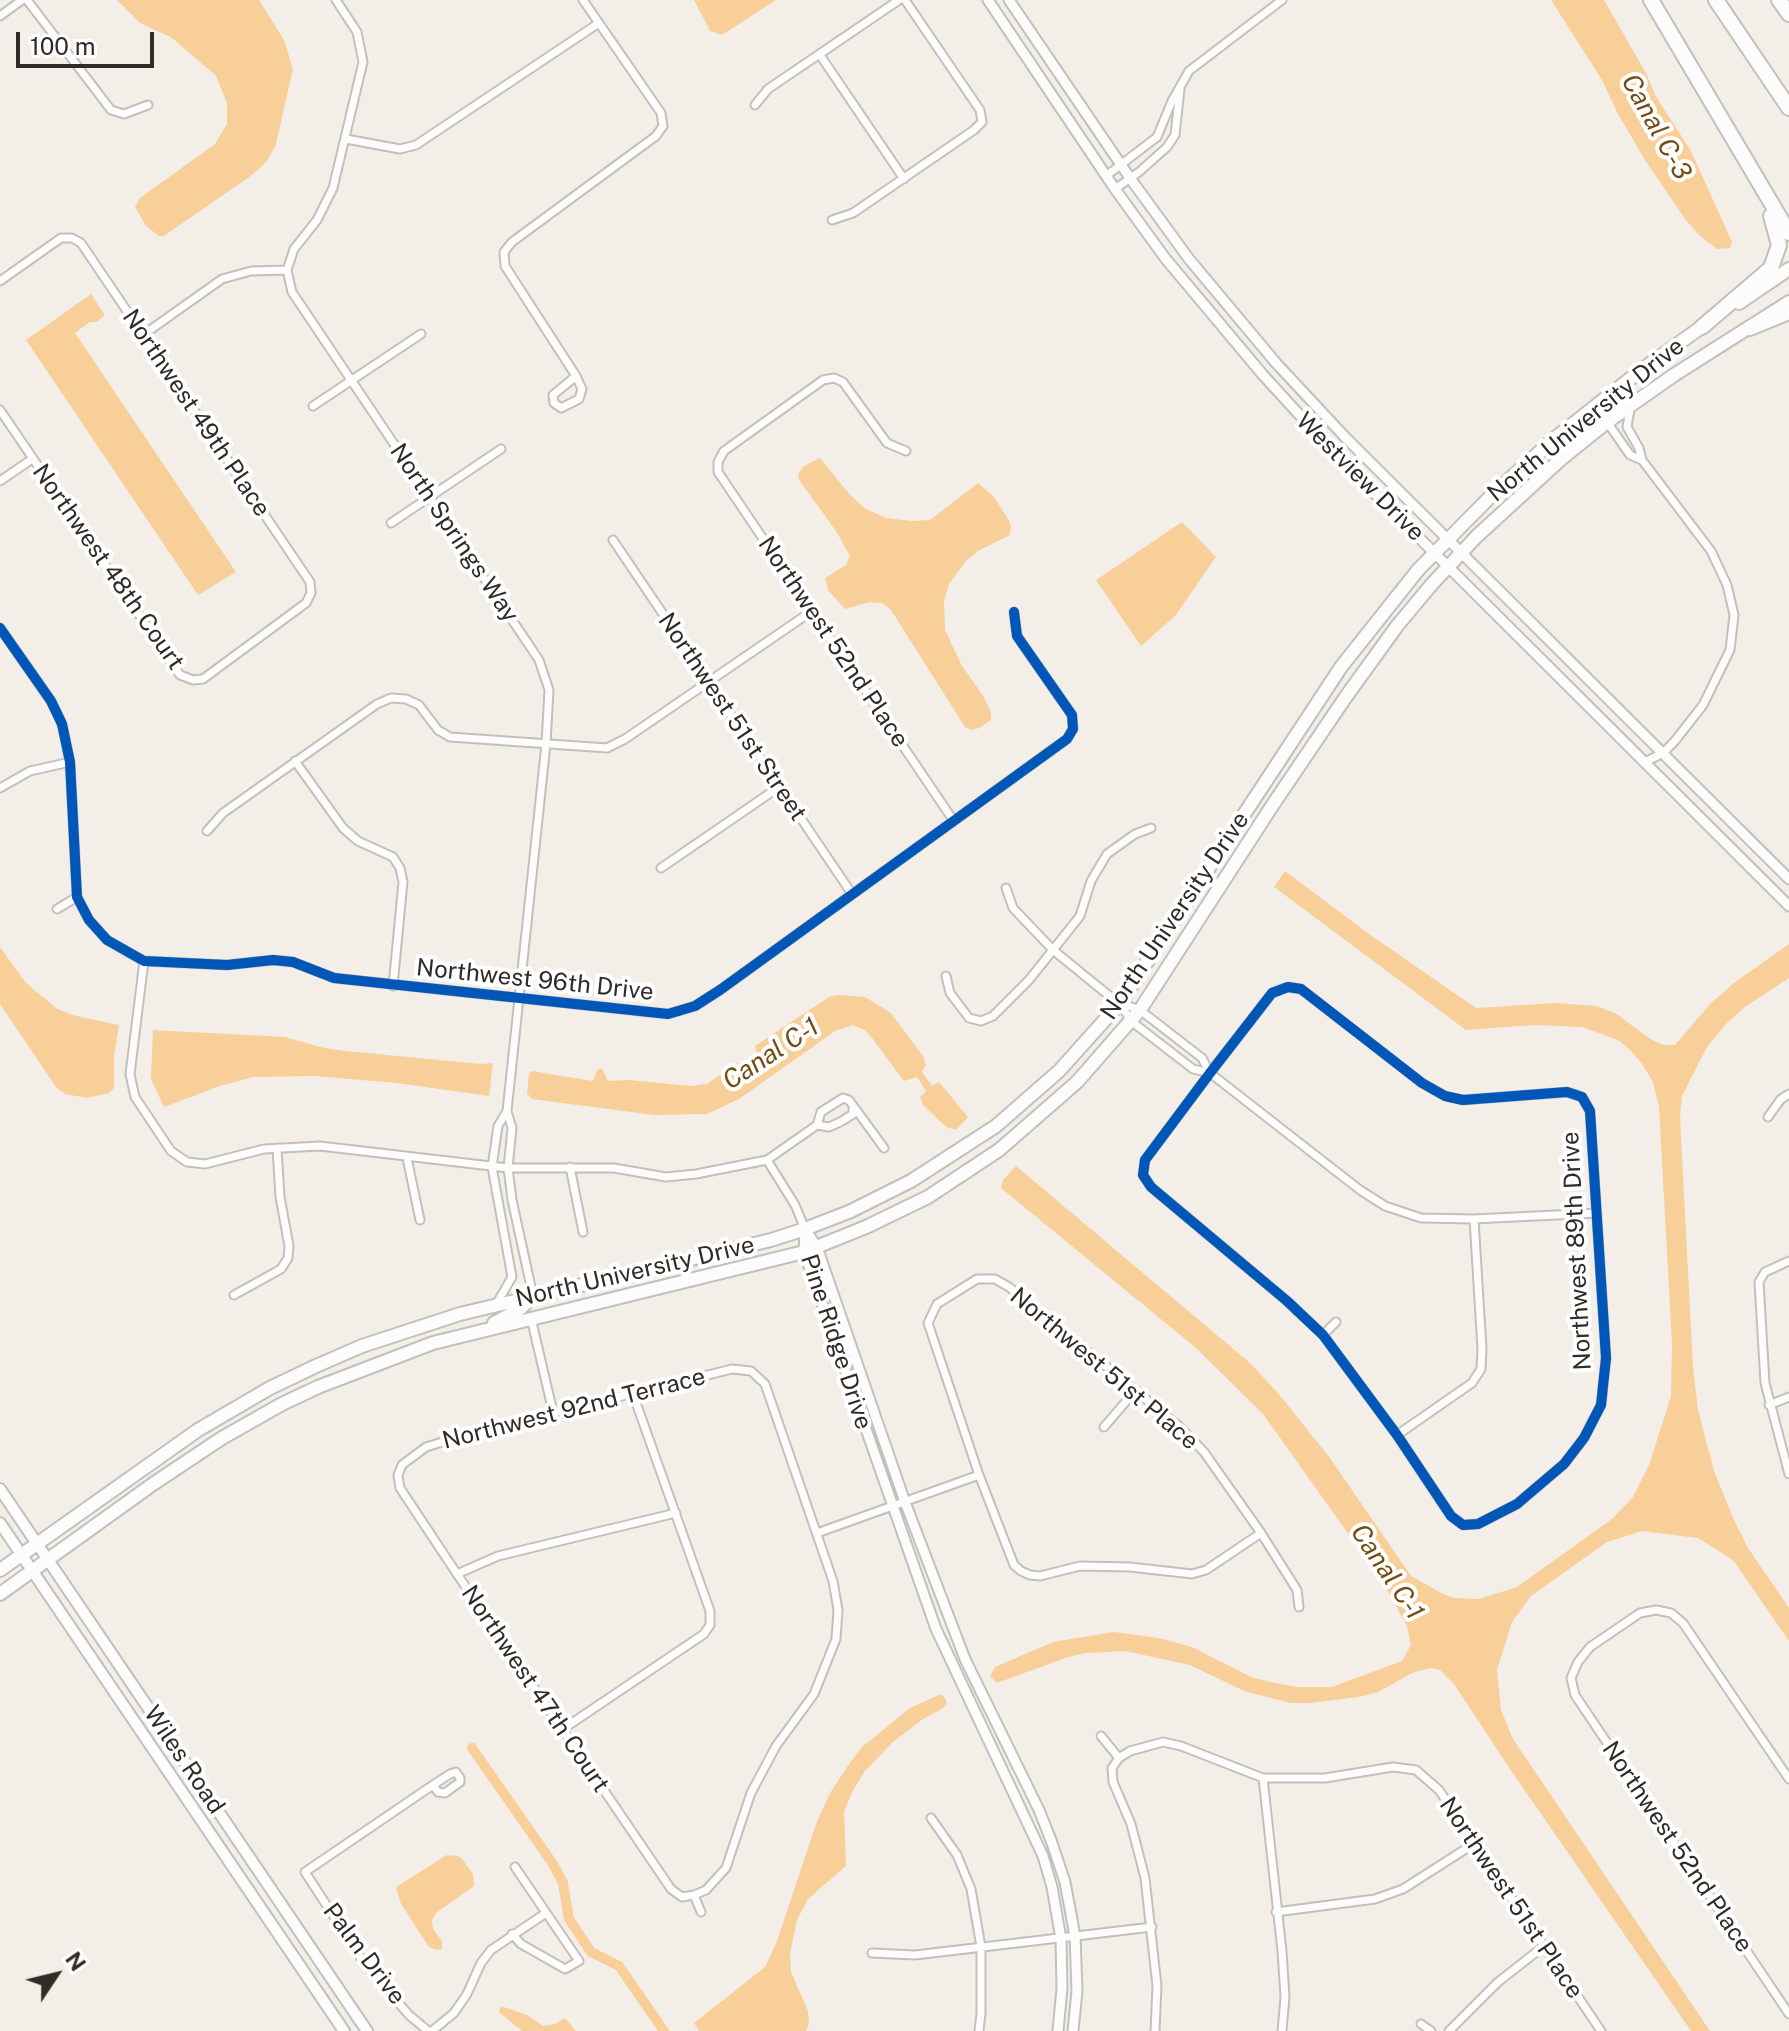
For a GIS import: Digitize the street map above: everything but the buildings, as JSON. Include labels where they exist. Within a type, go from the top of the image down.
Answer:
[{"type":"highway","points":[[1651,0],[1789,233]]},
{"type":"highway","points":[[1716,0],[1789,108]]},
{"type":"highway","points":[[1779,0],[1789,14]]},
{"type":"highway","points":[[1702,327],[1732,299],[1762,278],[1777,257],[1779,238],[1761,189]]},
{"type":"highway","points":[[1750,328],[1789,312]]},
{"type":"main road","name":"North University Drive","points":[[0,1570],[167,1450],[270,1388],[362,1346],[496,1305],[771,1240],[805,1229],[851,1211],[911,1181],[996,1126],[1059,1071],[1120,1003],[1341,667],[1383,611],[1435,553],[1534,457],[1640,371],[1789,269]]},
{"type":"main road","name":"North University Drive","points":[[0,1594],[153,1484],[273,1408],[364,1368],[433,1343],[804,1252],[928,1197],[999,1150],[1077,1082],[1136,1016],[1272,806],[1397,626],[1462,553],[1561,459],[1607,422],[1789,302]]},
{"type":"main road","points":[[1607,422],[1613,400],[1640,371]]},
{"type":"main road","points":[[1271,774],[1274,780],[1272,806]]},
{"type":"main road","points":[[531,1318],[544,1302],[576,1293],[585,1284]]},
{"type":"main road","points":[[489,1328],[520,1309],[533,1296]]},
{"type":"main road","name":"Wiles Road","points":[[0,1489],[367,2031]]},
{"type":"main road","name":"Wiles Road","points":[[0,1523],[344,2031]]},
{"type":"street","points":[[0,16],[24,0],[111,110],[124,114],[148,105]]},
{"type":"street","points":[[143,335],[222,279],[251,271],[287,270],[294,249],[317,220],[333,188],[363,62],[357,32],[336,0]]},
{"type":"street","points":[[576,376],[553,395],[554,403],[561,408],[579,399],[582,389],[576,376],[505,266],[504,252],[512,242],[656,136],[663,126],[661,113],[583,0]]},
{"type":"street","points":[[755,105],[768,89],[902,0],[980,110],[982,122],[853,213],[832,220]]},
{"type":"street","name":"Westview Drive","points":[[988,0],[1115,189],[1208,313],[1337,456],[1789,906]]},
{"type":"street","name":"Westview Drive","points":[[1009,0],[1189,259],[1276,363],[1345,437],[1789,879]]},
{"type":"street","points":[[1106,176],[1157,137],[1189,71],[1282,0]]},
{"type":"street","points":[[346,139],[400,149],[416,145],[599,23]]},
{"type":"street","points":[[820,55],[904,179]]},
{"type":"street","points":[[1115,189],[1167,147],[1175,135],[1180,87]]},
{"type":"street","name":"Northwest 49th Place","points":[[0,281],[61,238],[72,238],[81,243],[310,582],[311,593],[306,603],[203,679],[193,680]]},
{"type":"street","name":"North Springs Way","points":[[287,270],[292,292],[539,660],[549,690],[507,1111],[512,1128],[508,1168],[512,1200],[533,1296]]},
{"type":"street","points":[[313,406],[421,334]]},
{"type":"street","name":"Northwest 52nd Place","points":[[906,451],[887,443],[843,382],[834,378],[823,380],[724,451],[718,462],[718,472],[953,820]]},
{"type":"street","points":[[1632,404],[1626,420],[1627,427],[1642,460],[1711,551],[1727,585],[1734,615],[1730,650],[1719,676],[1703,705],[1663,753],[1655,772]]},
{"type":"street","name":"Northwest 48th Court","points":[[0,410],[180,675],[193,680]]},
{"type":"street","points":[[1607,422],[1630,455],[1642,460]]},
{"type":"street","points":[[391,523],[501,449]]},
{"type":"street","points":[[0,481],[32,459]]},
{"type":"street","name":"Northwest 51st Street","points":[[613,540],[852,894]]},
{"type":"street","points":[[207,831],[223,813],[377,704],[391,698],[406,699],[419,705],[438,730],[450,737],[607,748],[625,739],[812,611]]},
{"type":"street","name":"Northwest 96th Drive","points":[[144,961],[227,965],[273,960],[293,962],[334,978],[519,1000],[668,1014],[695,1006],[1067,739],[1073,729],[1072,715],[1017,636],[1014,612]]},
{"type":"street","points":[[0,629],[51,701],[62,724],[70,762],[77,897],[89,920],[107,940],[144,961],[130,1074],[135,1097],[171,1151],[187,1162],[205,1164],[264,1149],[320,1146],[492,1167],[614,1168],[666,1177],[767,1160],[817,1125],[821,1112],[843,1098],[849,1100],[884,1148]]},
{"type":"street","points":[[1645,762],[1663,753]]},
{"type":"street","points":[[295,761],[343,828],[358,841],[393,857],[400,868],[403,882],[393,986]]},
{"type":"street","points":[[0,788],[30,771],[70,762]]},
{"type":"street","points":[[661,868],[779,787]]},
{"type":"street","points":[[946,976],[950,993],[969,1018],[981,1021],[993,1016],[1008,1003],[1080,916],[1091,881],[1107,854],[1135,834],[1151,828]]},
{"type":"street","points":[[1006,888],[1013,908],[1053,950],[1136,1016],[1172,1053],[1193,1069],[1210,1073]]},
{"type":"street","points":[[57,909],[77,897]]},
{"type":"street","name":"Northwest 89th Drive","points":[[1210,1073],[1272,993],[1288,987],[1301,989],[1422,1083],[1445,1096],[1463,1100],[1567,1092],[1582,1097],[1590,1111],[1606,1358],[1601,1405],[1584,1438],[1564,1464],[1517,1504],[1478,1524],[1463,1525],[1451,1516],[1397,1435]]},
{"type":"street","points":[[1120,1003],[1136,1016],[1180,1041],[1202,1058],[1210,1073],[1385,1206],[1421,1218],[1474,1219],[1597,1213]]},
{"type":"street","points":[[1172,1053],[1180,1041]]},
{"type":"street","points":[[1210,1073],[1145,1160],[1143,1175],[1151,1187],[1323,1335],[1397,1435],[1472,1383],[1481,1369],[1474,1219]]},
{"type":"street","points":[[1768,1117],[1781,1099],[1789,1094]]},
{"type":"street","points":[[817,1125],[829,1127],[842,1121],[853,1114],[853,1106]]},
{"type":"street","name":"North Springs Way","points":[[496,1305],[512,1277],[492,1167],[498,1126],[507,1111]]},
{"type":"street","points":[[234,1295],[281,1269],[288,1258],[277,1148]]},
{"type":"street","points":[[407,1158],[420,1220]]},
{"type":"street","points":[[767,1160],[795,1205],[805,1229]]},
{"type":"street","points":[[570,1167],[583,1232]]},
{"type":"street","name":"Pine Ridge Drive","points":[[805,1229],[817,1247],[905,1502],[965,1659],[1051,1840],[1065,1882],[1075,1936],[1077,1991],[1073,2031]]},
{"type":"street","name":"Pine Ridge Drive","points":[[805,1229],[804,1252],[891,1507],[952,1667],[1039,1846],[1052,1887],[1061,1939],[1062,1988],[1058,2031]]},
{"type":"street","points":[[1789,1261],[1765,1272],[1759,1282],[1765,1383],[1789,1474]]},
{"type":"street","name":"Northwest 51st Place","points":[[979,1475],[928,1323],[945,1297],[977,1279],[995,1279],[1009,1287],[1180,1427],[1204,1452],[1297,1590],[1299,1607]]},
{"type":"street","points":[[531,1318],[553,1412]]},
{"type":"street","points":[[1323,1335],[1336,1322]]},
{"type":"street","name":"Northwest 92nd Terrace","points":[[402,1465],[426,1447],[553,1412],[732,1369],[751,1371],[765,1384],[817,1533]]},
{"type":"street","points":[[1104,1427],[1135,1391]]},
{"type":"street","points":[[563,1729],[704,1634],[710,1625],[710,1611],[633,1394]]},
{"type":"street","points":[[1769,1405],[1789,1397]]},
{"type":"street","name":"Northwest 47th Court","points":[[402,1465],[398,1475],[400,1488],[457,1574],[671,1889],[682,1897],[694,1895]]},
{"type":"street","points":[[701,1912],[694,1895],[706,1890],[726,1868],[751,1793],[776,1746],[814,1694],[836,1639],[838,1610],[833,1581],[817,1533],[979,1475],[1014,1565],[1030,1575],[1040,1576],[1080,1566],[1130,1567],[1192,1574],[1206,1570],[1261,1533]]},
{"type":"street","points":[[457,1574],[498,1556],[676,1513]]},
{"type":"street","name":"Northwest 52nd Place","points":[[1788,2011],[1575,1695],[1571,1678],[1578,1662],[1590,1647],[1640,1613],[1656,1610],[1671,1613],[1683,1623],[1789,1779]]},
{"type":"street","points":[[1101,1736],[1119,1758]]},
{"type":"street","points":[[1155,2031],[1157,1986],[1145,1878],[1131,1824],[1113,1782],[1112,1768],[1119,1758],[1130,1751],[1163,1742],[1263,1778],[1285,1997],[1282,2031]]},
{"type":"street","name":"Northwest 51st Place","points":[[1263,1778],[1325,1778],[1393,1767],[1416,1770],[1439,1790],[1601,2031]]},
{"type":"street","name":"Palm Drive","points":[[430,2031],[364,1963],[305,1872],[433,1785]]},
{"type":"street","points":[[931,1818],[957,1855],[966,1877],[981,1947],[979,2031]]},
{"type":"street","points":[[1276,1912],[1375,1899],[1403,1889],[1475,1843]]},
{"type":"street","points":[[512,1934],[521,1944],[565,1969],[579,1961],[515,1867]]},
{"type":"street","points":[[430,2031],[454,2013],[491,1950],[546,1913]]},
{"type":"street","points":[[872,1953],[915,1955],[1152,1927]]},
{"type":"street","points":[[1449,2031],[1498,1982],[1544,1946]]},
{"type":"street","points":[[411,2031],[418,2022]]},
{"type":"street","points":[[1421,2024],[1431,2031]]},
{"type":"water","points":[[117,0],[259,0],[284,40],[293,69],[276,144],[268,160],[252,175],[164,236],[159,236],[146,226],[135,207],[140,198],[215,144],[227,124],[227,103],[216,76],[172,38],[140,23]]},
{"type":"water","points":[[694,0],[776,0],[722,35],[710,31]]},
{"type":"water","name":"Canal C-3","points":[[1551,0],[1604,0],[1647,75],[1655,95],[1691,151],[1732,242],[1730,248],[1717,249],[1685,219],[1645,160],[1602,80]]},
{"type":"water","points":[[91,294],[105,315],[75,333],[236,572],[198,595],[26,340]]},
{"type":"water","points":[[820,458],[850,495],[866,509],[886,518],[930,520],[978,483],[993,496],[1007,517],[1011,526],[1010,535],[978,551],[966,561],[949,584],[944,601],[945,630],[962,666],[984,697],[991,713],[991,720],[979,728],[972,730],[965,727],[891,610],[882,603],[869,602],[845,609],[828,590],[825,578],[846,565],[850,556],[799,480],[798,474],[804,466]]},
{"type":"water","points":[[1182,522],[1216,557],[1175,616],[1141,646],[1096,580]]},
{"type":"water","name":"Canal C-1","points":[[1285,871],[1476,1008],[1555,1003],[1596,1006],[1615,1013],[1663,1045],[1675,1045],[1711,1003],[1789,944],[1789,978],[1745,1007],[1707,1047],[1682,1096],[1680,1117],[1698,1410],[1714,1471],[1734,1520],[1748,1548],[1789,1608],[1789,1641],[1733,1560],[1698,1538],[1642,1531],[1607,1542],[1531,1596],[1512,1622],[1497,1670],[1501,1710],[1513,1739],[1710,2031],[1691,2031],[1454,1684],[1440,1670],[1431,1668],[1414,1672],[1378,1692],[1359,1697],[1311,1703],[1290,1703],[1244,1691],[1190,1665],[1125,1651],[1068,1657],[997,1683],[990,1676],[995,1667],[1053,1642],[1114,1632],[1159,1638],[1192,1647],[1251,1677],[1270,1682],[1297,1687],[1332,1687],[1402,1661],[1411,1645],[1407,1626],[1384,1584],[1263,1414],[1196,1348],[1001,1188],[1003,1180],[1016,1166],[1250,1363],[1330,1458],[1411,1576],[1443,1594],[1479,1599],[1517,1587],[1612,1519],[1633,1497],[1649,1465],[1671,1396],[1672,1344],[1659,1107],[1653,1082],[1642,1064],[1618,1040],[1582,1027],[1535,1025],[1466,1030],[1274,887]]},
{"type":"water","points":[[0,947],[26,983],[56,1008],[72,1015],[119,1025],[114,1055],[114,1088],[109,1093],[87,1098],[65,1094],[56,1087],[0,1004]]},
{"type":"water","name":"Canal C-1","points":[[829,997],[865,997],[891,1013],[923,1056],[926,1065],[922,1072],[932,1086],[939,1082],[968,1117],[956,1130],[946,1127],[923,1105],[920,1097],[926,1091],[917,1077],[904,1081],[865,1030],[853,1025],[835,1031],[739,1099],[707,1114],[654,1115],[532,1099],[527,1093],[532,1071],[593,1081],[597,1070],[602,1068],[608,1081],[690,1086],[707,1084],[737,1063],[750,1064],[757,1056],[755,1046]]},
{"type":"water","points":[[153,1030],[285,1037],[346,1051],[493,1063],[489,1096],[397,1083],[314,1076],[253,1077],[164,1107],[151,1079]]},
{"type":"water","points":[[941,1694],[947,1703],[942,1709],[893,1742],[865,1771],[844,1812],[846,1866],[808,1899],[797,1920],[790,1954],[791,1972],[808,2011],[806,2031],[699,2031],[694,2023],[765,1967],[777,1941],[816,1824],[830,1793],[847,1767],[862,1747],[910,1708]]},
{"type":"water","points":[[447,1855],[462,1859],[473,1874],[474,1886],[436,1913],[432,1920],[433,1929],[442,1941],[442,1949],[436,1950],[429,1947],[401,1904],[396,1887]]},
{"type":"water","points":[[501,2006],[527,2015],[543,2026],[565,2018],[576,2031],[522,2031],[499,2012]]},
{"type":"waterway","points":[[472,1748],[553,1864],[563,1883],[569,1919],[591,1952],[619,1966],[664,2031]]},
{"type":"cycle path","points":[[0,628],[51,701],[62,724],[70,762],[77,897],[89,920],[107,940],[144,961],[227,965],[273,960],[293,962],[334,978],[668,1014],[695,1006],[720,990],[1067,739],[1073,729],[1072,715],[1017,636],[1014,612]]},
{"type":"cycle path","points":[[1288,987],[1301,989],[1422,1083],[1445,1096],[1463,1100],[1567,1092],[1582,1097],[1590,1111],[1606,1358],[1601,1405],[1584,1438],[1564,1464],[1517,1504],[1478,1524],[1463,1525],[1451,1516],[1397,1435],[1323,1335],[1151,1187],[1143,1175],[1145,1160],[1210,1073],[1272,993],[1288,987]]}]
